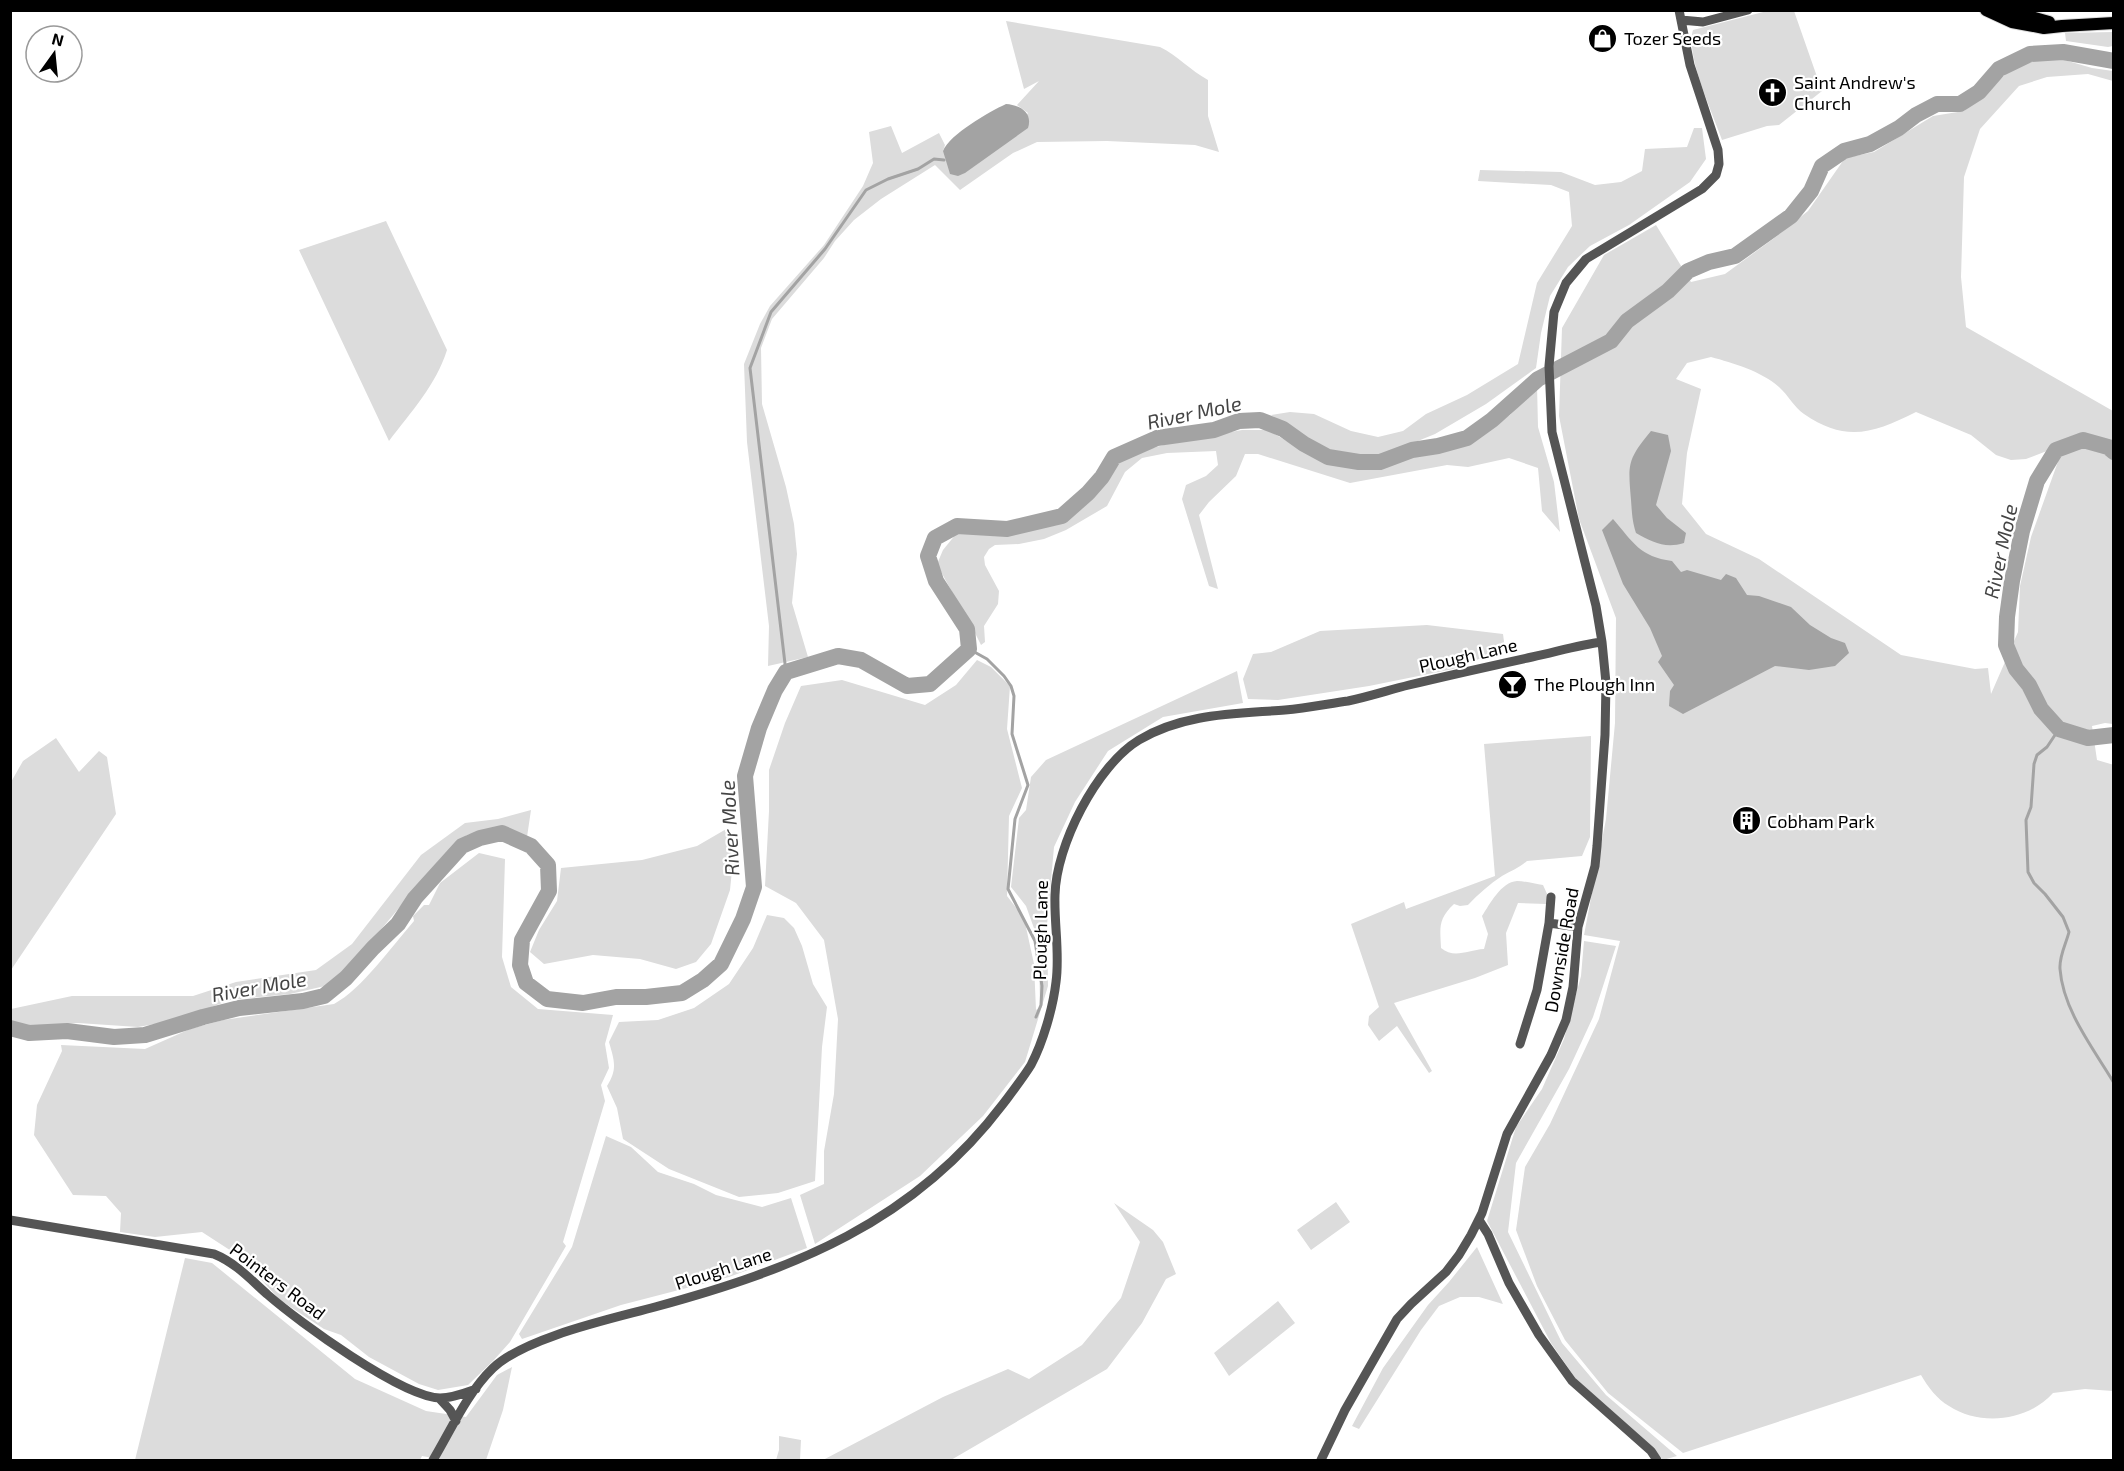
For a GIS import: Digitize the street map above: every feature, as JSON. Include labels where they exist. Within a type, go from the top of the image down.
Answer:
[{"type":"main road","points":[[1986,10],[1997,17],[2044,28],[2114,23]]},
{"type":"main road","points":[[2007,10],[2062,26]]},
{"type":"street","points":[[1680,15],[1703,22],[1748,10]]},
{"type":"street","name":"Downside Road","points":[[1321,1461],[1345,1410],[1398,1319],[1452,1264],[1479,1220],[1507,1134],[1551,1055],[1566,1020],[1573,987],[1578,927],[1595,866],[1606,709],[1602,642],[1596,606],[1554,445],[1548,378],[1551,329],[1554,312],[1562,291],[1586,259],[1702,189],[1716,175],[1719,164],[1717,142],[1690,65],[1680,15]]},
{"type":"street","name":"Plough Lane","points":[[433,1461],[476,1389],[495,1367],[520,1350],[587,1325],[738,1283],[795,1262],[852,1234],[905,1202],[956,1158],[1001,1106],[1031,1065],[1051,1013],[1057,978],[1055,892],[1059,863],[1086,800],[1108,766],[1139,740],[1183,722],[1233,712],[1286,710],[1352,700],[1602,642]]},
{"type":"street","points":[[1520,1044],[1537,990],[1549,923],[1551,897]]},
{"type":"street","points":[[1549,923],[1578,927]]},
{"type":"street","name":"Pointers Road","points":[[10,1220],[196,1250],[224,1258],[300,1320],[369,1367],[411,1389],[439,1398]]},
{"type":"street","points":[[1479,1220],[1488,1234],[1509,1283],[1539,1335],[1572,1381],[1652,1451],[1657,1461]]},
{"type":"street","points":[[456,1421],[439,1398],[476,1389]]},
{"type":"shaded area","points":[[1771,10],[1794,11],[1822,91],[1779,125],[1767,126],[1722,140],[1696,68],[1693,54],[1693,30]]},
{"type":"shaded area","points":[[1006,21],[1160,47],[1208,80],[1208,116],[1219,152],[1195,145],[1107,141],[1037,142],[1013,153],[960,190],[935,165],[881,199],[854,220],[835,241],[824,258],[772,319],[761,348],[762,404],[786,487],[794,524],[797,554],[792,603],[808,657],[768,666],[769,626],[747,442],[744,364],[770,306],[824,245],[863,186],[873,163],[869,132],[891,126],[902,153],[939,133],[945,145],[943,151],[973,167],[999,147],[1028,113],[1017,105],[1039,81],[1024,89]]},
{"type":"shaded area","points":[[2113,32],[2113,46],[2108,47],[2066,41],[2065,33]]},
{"type":"shaded area","points":[[2061,59],[2113,71],[2113,81],[2088,74],[2047,77],[2019,86],[1980,129],[1964,177],[1961,277],[1966,327],[2113,411],[2113,724],[2092,726],[2097,760],[2114,765],[2113,1391],[2085,1389],[2053,1393],[2031,1410],[2018,1415],[2004,1418],[1975,1417],[1962,1413],[1941,1400],[1921,1375],[1683,1453],[1608,1393],[1565,1340],[1537,1286],[1516,1230],[1525,1167],[1550,1124],[1599,1019],[1620,941],[1584,935],[1606,819],[1615,723],[1616,618],[1579,519],[1559,416],[1562,328],[1604,255],[1656,225],[1691,282],[1725,274],[1808,211],[1845,158],[1874,152],[1933,116],[1964,111],[2014,67],[2038,60]],"holes":[[[1711,357],[1764,376],[1779,387],[1804,414],[1833,429],[1847,432],[1873,430],[1916,412],[1971,435],[1996,455],[2011,460],[2026,459],[2052,449],[2060,456],[2031,537],[2020,586],[2018,632],[1991,694],[1988,668],[1975,669],[1901,655],[1759,559],[1706,534],[1682,504],[1687,453],[1701,389],[1676,379],[1687,363]]]},
{"type":"shaded area","points":[[1006,104],[1024,110],[1029,118],[1028,128],[965,173],[958,176],[950,174],[943,151],[947,144],[971,124]]},
{"type":"shaded area","points":[[1694,128],[1702,128],[1706,159],[1690,182],[1629,225],[1590,246],[1568,267],[1550,296],[1536,368],[1486,404],[1435,434],[1376,458],[1348,458],[1327,452],[1271,415],[1290,412],[1314,414],[1351,431],[1378,437],[1403,431],[1426,414],[1467,395],[1518,364],[1537,283],[1572,226],[1569,192],[1551,185],[1478,181],[1480,170],[1561,172],[1595,185],[1621,182],[1642,171],[1645,149],[1687,147]]},
{"type":"shaded area","points":[[386,221],[447,350],[430,387],[389,441],[299,250]]},
{"type":"shaded area","points":[[1537,385],[1538,427],[1554,482],[1560,532],[1542,511],[1538,468],[1509,458],[1468,467],[1447,465],[1350,483],[1258,454],[1245,454],[1236,476],[1199,515],[1218,589],[1209,586],[1182,499],[1186,485],[1206,476],[1218,465],[1216,451],[1167,453],[1142,458],[1125,472],[1107,506],[1066,530],[1044,539],[1019,544],[995,545],[989,549],[984,557],[985,565],[999,591],[998,604],[984,626],[985,642],[981,645],[937,564],[943,550],[956,534],[1058,525],[1089,499],[1116,462],[1138,452],[1171,443],[1242,430],[1268,430],[1314,457],[1347,465],[1380,468],[1410,456],[1473,441],[1510,415]]},
{"type":"shaded area","points":[[1651,431],[1668,435],[1671,451],[1656,505],[1667,518],[1686,533],[1684,543],[1677,545],[1653,542],[1636,533],[1629,478],[1631,463],[1637,449]]},
{"type":"shaded area","points":[[1613,519],[1638,547],[1652,556],[1672,561],[1681,572],[1687,570],[1721,580],[1726,574],[1736,578],[1747,595],[1759,596],[1791,607],[1810,625],[1831,638],[1845,643],[1849,653],[1835,666],[1809,670],[1775,666],[1683,714],[1669,706],[1670,691],[1674,685],[1658,662],[1662,656],[1650,628],[1623,584],[1602,530]]},
{"type":"shaded area","points":[[1427,625],[1503,634],[1505,649],[1453,669],[1369,686],[1278,700],[1248,699],[1243,679],[1253,654],[1271,652],[1320,631]]},
{"type":"shaded area","points":[[977,660],[991,667],[1010,686],[1007,729],[1022,788],[1009,816],[1007,896],[1024,918],[1034,964],[1036,1010],[1040,1007],[1039,951],[1035,931],[1026,906],[1011,887],[1019,818],[1026,810],[1031,777],[1046,760],[1237,671],[1243,703],[1163,717],[1108,751],[1075,802],[1054,847],[1047,925],[1048,986],[1025,1062],[983,1116],[920,1176],[815,1244],[800,1195],[824,1184],[824,1151],[834,1094],[838,1019],[824,940],[796,903],[765,886],[769,770],[801,686],[842,680],[925,705],[956,685]]},
{"type":"shaded area","points":[[1591,736],[1590,837],[1582,856],[1527,861],[1493,882],[1468,905],[1454,904],[1443,919],[1440,929],[1441,948],[1451,953],[1484,949],[1488,934],[1482,916],[1501,889],[1517,881],[1543,885],[1548,896],[1546,904],[1518,903],[1506,933],[1508,965],[1475,978],[1394,1003],[1432,1071],[1429,1073],[1397,1026],[1379,1041],[1368,1025],[1369,1016],[1379,1007],[1351,924],[1404,902],[1406,909],[1495,876],[1484,744]]},
{"type":"shaded area","points":[[56,738],[79,772],[99,751],[107,757],[116,814],[11,970],[11,782],[23,761]]},
{"type":"shaded area","points":[[531,810],[527,837],[505,827],[467,835],[440,859],[347,970],[325,986],[290,994],[230,1000],[177,1020],[138,1027],[78,1023],[31,1026],[11,1021],[11,1009],[72,996],[193,996],[236,982],[316,970],[352,944],[421,855],[465,823],[498,819]]},
{"type":"shaded area","points":[[728,828],[734,850],[730,890],[711,944],[696,962],[676,969],[640,959],[593,955],[544,964],[530,952],[539,930],[557,901],[561,868],[642,860],[697,846]]},
{"type":"shaded area","points":[[479,853],[505,859],[502,957],[511,987],[538,1009],[613,1015],[605,1044],[609,1068],[601,1085],[605,1101],[563,1242],[566,1246],[510,1342],[468,1385],[438,1390],[419,1384],[369,1357],[341,1335],[324,1329],[280,1300],[239,1256],[202,1232],[155,1237],[120,1232],[121,1213],[106,1196],[73,1195],[34,1135],[37,1105],[62,1051],[61,1045],[145,1049],[190,1029],[223,1020],[334,1004],[355,988],[376,966],[414,921],[413,916],[424,905],[429,905],[440,883]]},
{"type":"shaded area","points":[[767,915],[784,918],[794,928],[813,984],[827,1007],[822,1047],[815,1181],[778,1193],[739,1197],[669,1169],[623,1139],[617,1108],[607,1086],[614,1069],[609,1042],[619,1022],[658,1020],[694,1008],[729,984],[753,948]]},
{"type":"shaded area","points":[[1584,941],[1616,946],[1593,1017],[1569,1069],[1516,1163],[1508,1232],[1562,1343],[1606,1395],[1677,1456],[1663,1460],[1656,1451],[1576,1379],[1551,1343],[1487,1221],[1516,1127],[1542,1089],[1564,1039],[1581,976]]},
{"type":"shaded area","points":[[606,1136],[631,1147],[658,1172],[694,1184],[716,1195],[762,1207],[791,1198],[807,1248],[729,1277],[621,1305],[522,1339],[519,1334],[572,1247]]},
{"type":"shaded area","points":[[1336,1202],[1350,1222],[1311,1250],[1297,1230]]},
{"type":"shaded area","points":[[1114,1203],[1153,1230],[1163,1242],[1176,1274],[1166,1279],[1142,1323],[1107,1369],[951,1460],[823,1460],[943,1397],[1008,1369],[1029,1379],[1082,1345],[1121,1298],[1140,1242]]},
{"type":"shaded area","points":[[1477,1247],[1503,1304],[1479,1297],[1460,1297],[1439,1306],[1421,1330],[1359,1429],[1352,1426],[1383,1368],[1428,1305]]},
{"type":"shaded area","points":[[185,1258],[212,1263],[355,1379],[426,1411],[466,1417],[497,1375],[512,1367],[503,1410],[486,1460],[444,1460],[422,1456],[420,1460],[135,1460]]},
{"type":"shaded area","points":[[1278,1301],[1295,1323],[1229,1376],[1214,1353]]},
{"type":"shaded area","points":[[779,1436],[801,1440],[800,1460],[776,1460]]},
{"type":"waterway","name":"River Mole","points":[[10,1028],[29,1033],[67,1031],[114,1037],[145,1035],[239,1008],[303,1001],[324,996],[346,978],[398,924],[415,898],[462,846],[480,838],[502,833],[531,846],[548,865],[549,891],[522,940],[520,965],[526,983],[547,999],[583,1003],[616,997],[646,997],[682,993],[703,980],[721,964],[743,919],[754,887],[745,776],[759,728],[775,690],[786,672],[838,656],[861,660],[907,686],[930,684],[969,649],[967,629],[936,581],[928,556],[935,538],[957,526],[1007,529],[1062,516],[1088,493],[1102,477],[1114,457],[1157,438],[1214,430],[1239,421],[1260,420],[1283,429],[1328,457],[1359,462],[1380,462],[1412,450],[1467,438],[1492,420],[1538,379],[1611,341],[1627,321],[1668,291],[1688,271],[1709,262],[1735,256],[1791,216],[1811,191],[1822,166],[1844,151],[1870,144],[1937,104],[1960,104],[1979,92],[1999,69],[2030,54],[2063,52],[2114,61]]},
{"type":"waterway","points":[[786,672],[750,368],[771,312],[825,249],[866,190],[888,179],[918,169],[934,159],[944,160]]},
{"type":"waterway","name":"River Mole","points":[[2114,452],[2108,447],[2083,440],[2056,450],[2037,481],[2022,531],[2012,581],[2006,645],[2016,669],[2029,685],[2041,709],[2059,729],[2088,738],[2114,735]]},
{"type":"waterway","points":[[969,649],[987,659],[1004,676],[1014,696],[1012,734],[1028,785],[1015,819],[1008,889],[1035,941],[1042,986],[1041,1005],[1036,1017]]},
{"type":"waterway","points":[[2059,729],[2047,747],[2037,755],[2034,764],[2031,807],[2026,820],[2028,872],[2034,883],[2063,917],[2069,932],[2060,964],[2062,984],[2080,1028],[2114,1083]]},
{"type":"place","name":"Tozer Seeds","points":[[1603,38]]},
{"type":"place","name":"Saint Andrew's Church","points":[[1773,92]]},
{"type":"place","name":"The Plough Inn","points":[[1513,684]]},
{"type":"place","name":"Cobham Park","points":[[1746,821]]}]
